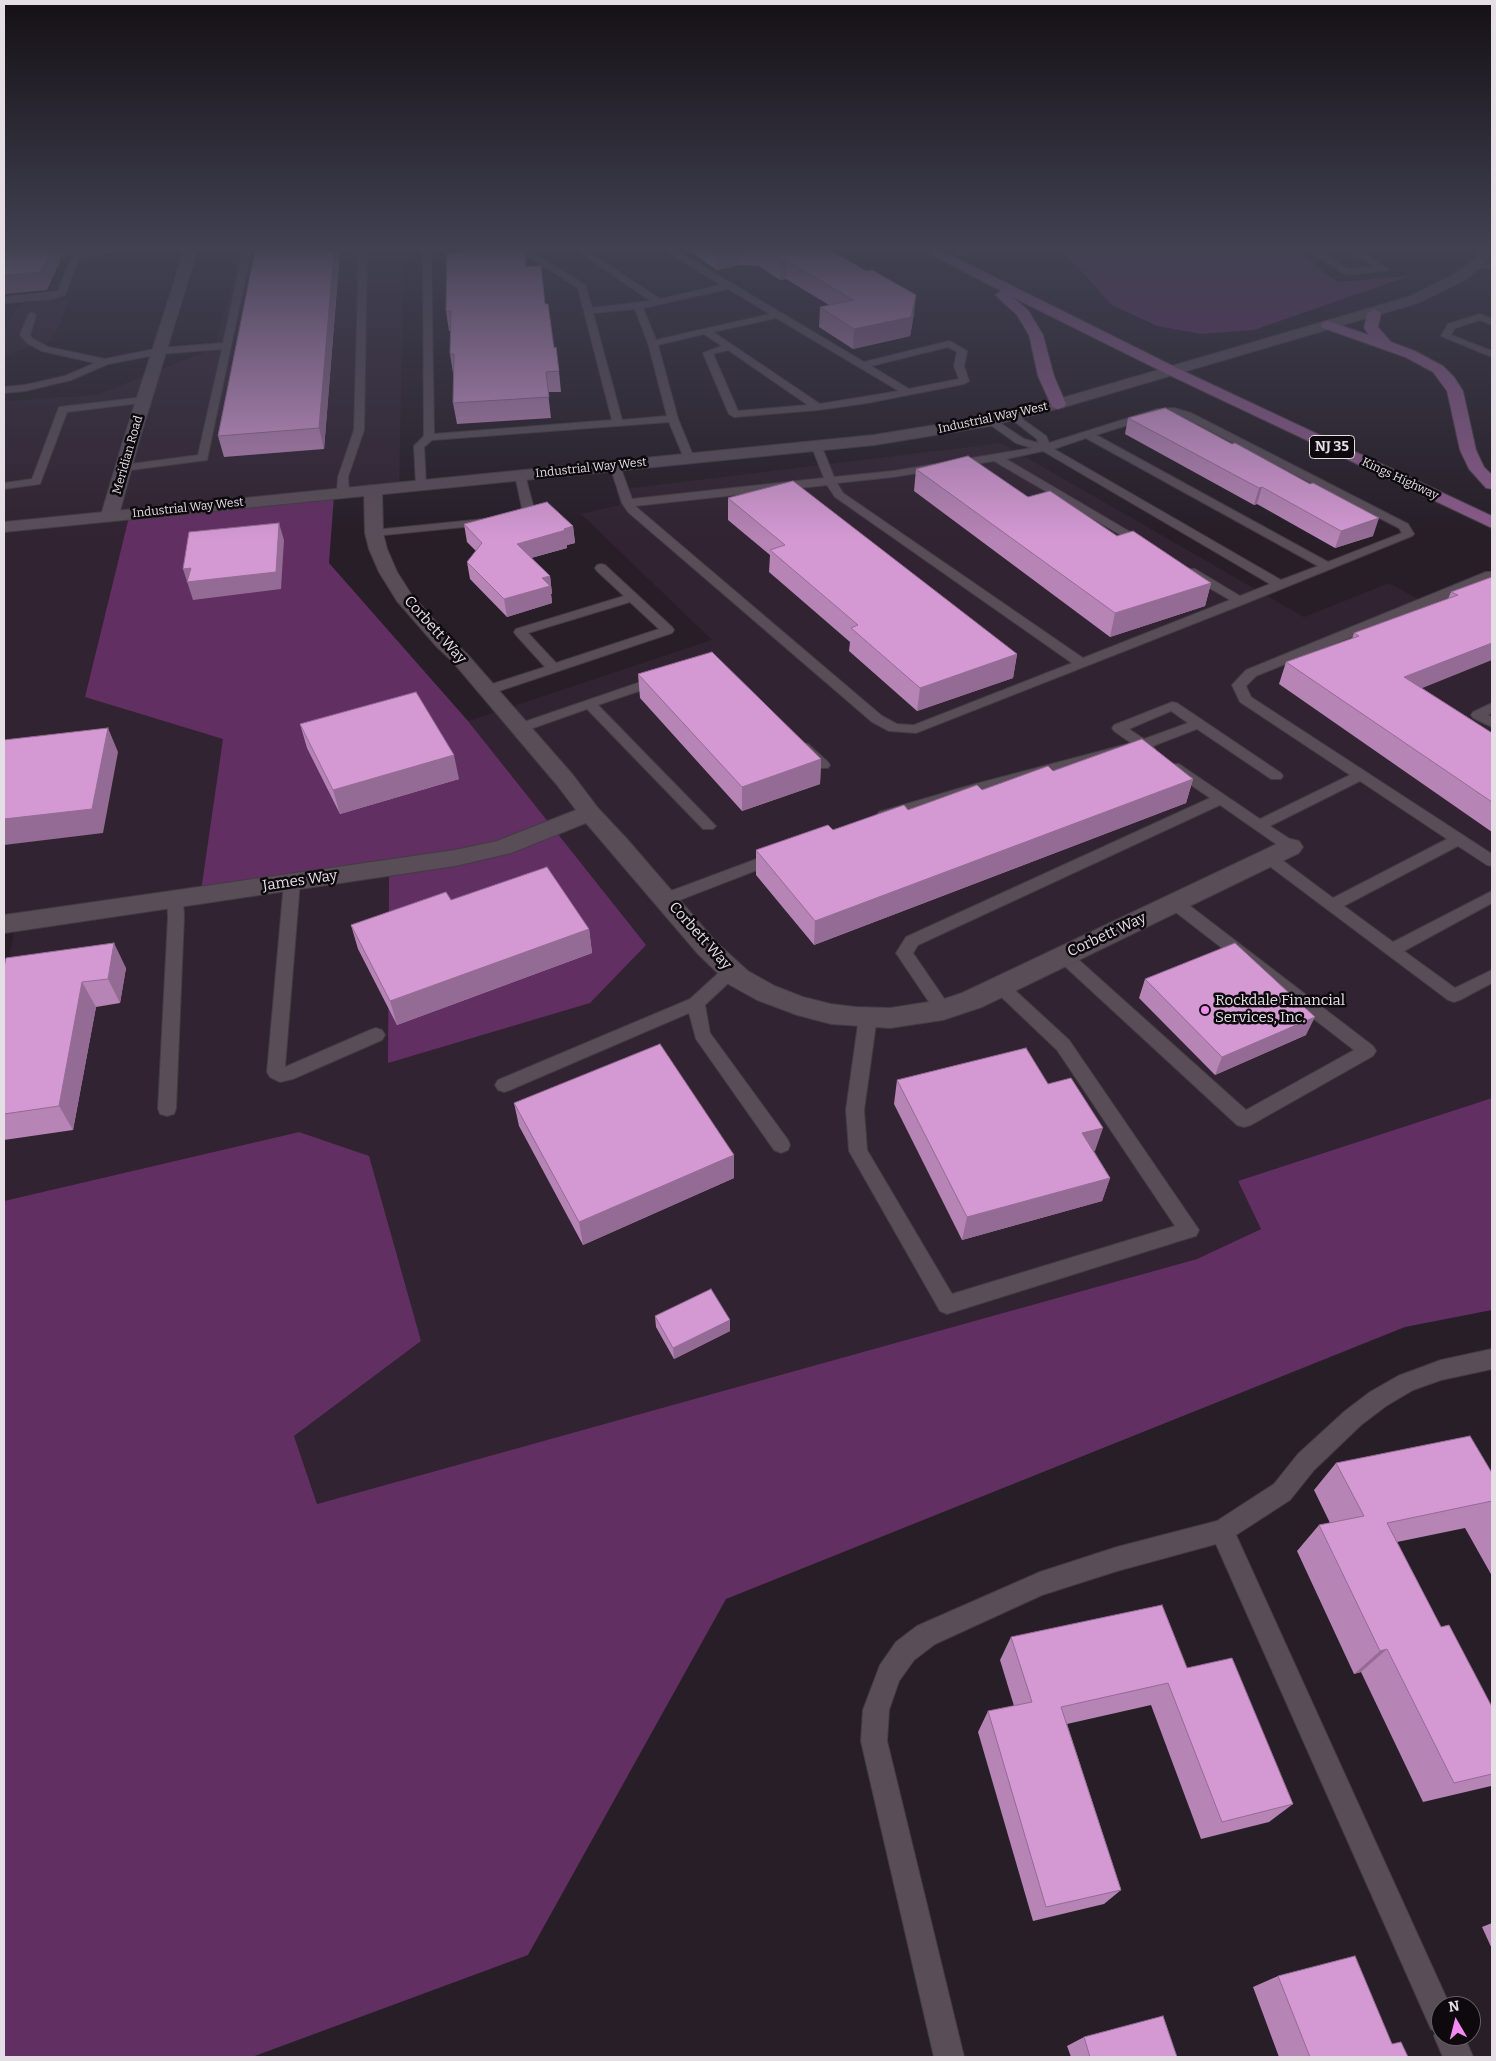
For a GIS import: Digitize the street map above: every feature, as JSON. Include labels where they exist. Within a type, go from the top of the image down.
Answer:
[{"type":"main road","points":[[1039,347],[1046,376],[1058,404]]},
{"type":"main road","name":"Kings Highway","points":[[1138,347],[1492,523]]},
{"type":"main road","points":[[1393,347],[1426,362],[1446,377],[1455,392],[1468,450],[1477,470],[1492,484]]},
{"type":"main road","name":"Kings Highway","points":[[1192,364],[1492,506]]},
{"type":"street","name":"Meridian Road","points":[[110,515],[161,347]]},
{"type":"street","name":"Industrial Way West","points":[[4,527],[898,437],[1014,416],[1058,404],[1173,363],[1192,364],[1251,347]]},
{"type":"street","name":"Corbett Way","points":[[373,490],[374,533],[388,572],[404,597],[488,690],[706,948],[731,971],[766,994],[831,1014],[890,1018],[943,1010],[972,1000],[1291,847]]},
{"type":"street","name":"James Way","points":[[4,924],[455,858],[503,847],[590,813]]},
{"type":"lane","points":[[42,347],[105,362]]},
{"type":"lane","points":[[4,390],[25,388],[68,378],[105,362],[160,351],[210,347]]},
{"type":"lane","points":[[123,468],[203,458],[225,347]]},
{"type":"lane","points":[[343,492],[343,477],[359,430],[361,347]]},
{"type":"lane","points":[[428,347],[429,437]]},
{"type":"lane","points":[[598,347],[618,422]]},
{"type":"lane","points":[[654,347],[673,419],[689,458]]},
{"type":"lane","points":[[728,347],[708,353],[734,414],[818,407],[964,381],[959,366],[962,351],[955,347]]},
{"type":"lane","points":[[729,347],[818,407]]},
{"type":"lane","points":[[831,347],[908,392]]},
{"type":"lane","points":[[863,366],[937,347]]},
{"type":"lane","points":[[1475,347],[1492,354]]},
{"type":"lane","points":[[4,486],[36,482],[63,409],[144,400]]},
{"type":"lane","points":[[615,466],[628,503],[632,510],[870,713],[894,728],[916,729],[1408,534],[1404,526],[1187,415],[1174,411],[1161,411],[1045,448],[996,458],[893,474],[628,503]]},
{"type":"lane","points":[[1014,416],[1042,438],[1045,448]]},
{"type":"lane","points":[[422,485],[420,446],[429,437],[673,419]]},
{"type":"lane","points":[[990,421],[1020,441],[1045,448],[1280,584]]},
{"type":"lane","points":[[1088,434],[1327,566]]},
{"type":"lane","points":[[816,445],[830,481],[839,495],[1081,664]]},
{"type":"lane","points":[[996,458],[1156,551]]},
{"type":"lane","points":[[374,533],[504,520],[519,516],[528,509],[520,475]]},
{"type":"lane","points":[[1181,566],[1240,600]]},
{"type":"lane","points":[[488,690],[668,630],[601,568]]},
{"type":"lane","points":[[1492,576],[1490,575],[1252,674],[1239,685],[1245,699],[1492,861]]},
{"type":"lane","points":[[554,668],[520,632],[633,597]]},
{"type":"lane","points":[[520,728],[674,674]]},
{"type":"lane","points":[[589,704],[708,826]]},
{"type":"lane","points":[[1276,776],[1172,706],[1118,728],[1291,847]]},
{"type":"lane","points":[[1492,707],[1478,714],[1492,723]]},
{"type":"lane","points":[[866,821],[968,790],[1142,745],[1198,724]]},
{"type":"lane","points":[[796,739],[823,765]]},
{"type":"lane","points":[[1259,825],[1361,775]]},
{"type":"lane","points":[[943,1010],[904,953],[912,941],[1221,799]]},
{"type":"lane","points":[[1333,905],[1459,839]]},
{"type":"lane","points":[[666,899],[788,852]]},
{"type":"lane","points":[[1269,858],[1454,996],[1492,976]]},
{"type":"lane","points":[[292,882],[276,1072],[280,1075],[287,1074],[376,1035]]},
{"type":"lane","points":[[1392,950],[1492,896]]},
{"type":"lane","points":[[167,1109],[176,917],[174,899]]},
{"type":"lane","points":[[1064,956],[1244,1120],[1367,1051],[1175,903]]},
{"type":"lane","points":[[504,1086],[696,1003],[731,971]]},
{"type":"lane","points":[[868,1017],[855,1110],[858,1151],[947,1305],[1189,1230],[1062,1045],[1000,986]]},
{"type":"lane","points":[[696,1003],[702,1034],[781,1145]]},
{"type":"lane","points":[[949,2057],[874,1741],[876,1710],[889,1674],[906,1651],[926,1634],[1040,1584],[1117,1559],[1222,1530],[1282,1492],[1306,1462],[1353,1418],[1378,1399],[1406,1384],[1442,1370],[1492,1359]]},
{"type":"lane","points":[[1222,1530],[1431,1997]]},
{"type":"shaded area","points":[[4,347],[31,347],[4,355]]},
{"type":"shaded area","points":[[402,347],[399,489],[312,497],[223,739],[389,869],[388,1062],[645,945],[468,721],[712,640],[581,514],[620,505],[616,490],[1001,443],[1304,617],[1389,583],[1492,640],[1492,1098],[1238,1181],[1261,1229],[1197,1259],[317,1504],[294,1436],[421,1341],[299,1132],[4,1201],[4,981],[15,928],[4,930],[4,401],[97,395],[214,348]]},
{"type":"shaded area","points":[[334,495],[329,563],[468,721],[646,945],[590,1003],[388,1063],[389,869],[200,898],[223,739],[85,697],[129,517]]},
{"type":"shaded area","points":[[1492,1098],[1492,1310],[1405,1327],[726,1599],[528,1955],[252,2057],[4,2057],[4,1201],[299,1132],[369,1156],[421,1341],[294,1436],[317,1504],[1197,1259],[1261,1229],[1238,1181]]},
{"type":"building","points":[[236,347],[326,347],[319,428],[218,436]]},
{"type":"building","points":[[450,347],[556,347],[559,371],[546,372],[549,397],[453,403],[454,354],[450,354]]},
{"type":"building","points":[[1165,408],[1379,518],[1341,531],[1262,487],[1259,488],[1128,418]]},
{"type":"building","points":[[968,456],[1028,497],[1050,491],[1117,536],[1133,531],[1211,583],[1115,613],[916,469]]},
{"type":"building","points":[[793,481],[1017,654],[920,688],[851,628],[858,625],[770,550],[785,545],[728,498]]},
{"type":"building","points":[[547,502],[573,526],[564,529],[566,530],[517,544],[550,576],[542,578],[550,586],[504,599],[467,562],[482,543],[464,524]]},
{"type":"building","points":[[279,523],[276,572],[187,582],[191,568],[183,569],[189,532]]},
{"type":"building","points":[[1492,577],[1492,643],[1404,677],[1492,733],[1492,802],[1286,662],[1359,636],[1354,633],[1458,595],[1451,592]]},
{"type":"building","points":[[712,652],[821,759],[742,787],[638,674]]},
{"type":"building","points":[[416,692],[454,755],[333,790],[300,724]]},
{"type":"building","points":[[108,728],[92,809],[4,819],[4,740]]},
{"type":"building","points":[[1142,739],[1193,779],[815,921],[756,850],[828,825],[833,830],[904,805],[908,810],[977,785],[982,790],[1048,766],[1053,771]]},
{"type":"building","points":[[547,867],[589,929],[390,1001],[351,925],[446,892],[451,900]]},
{"type":"building","points":[[114,943],[108,979],[82,982],[59,1106],[4,1114],[4,967],[6,958]]},
{"type":"building","points":[[1235,943],[1315,1017],[1222,1057],[1145,979]]},
{"type":"building","points":[[660,1044],[734,1155],[579,1222],[514,1103]]},
{"type":"building","points":[[1026,1048],[1048,1084],[1071,1078],[1103,1128],[1082,1133],[1110,1178],[967,1217],[897,1080]]},
{"type":"building","points":[[711,1289],[730,1320],[673,1348],[655,1316]]},
{"type":"building","points":[[1470,1436],[1492,1473],[1492,1501],[1387,1523],[1441,1627],[1449,1625],[1492,1707],[1492,1774],[1454,1783],[1387,1649],[1380,1651],[1319,1525],[1364,1516],[1336,1463]]},
{"type":"building","points":[[1162,1605],[1187,1668],[1232,1658],[1293,1804],[1222,1822],[1168,1683],[1061,1707],[1121,1890],[1046,1907],[988,1711],[1032,1702],[1011,1637]]},
{"type":"building","points":[[1355,1956],[1392,2044],[1401,2042],[1408,2057],[1310,2057],[1278,1976]]},
{"type":"building","points":[[1163,2016],[1177,2057],[1090,2057],[1084,2037]]},
{"type":"place","name":"Rockdale Financial Services, Inc.","points":[[1205,1010]]}]
